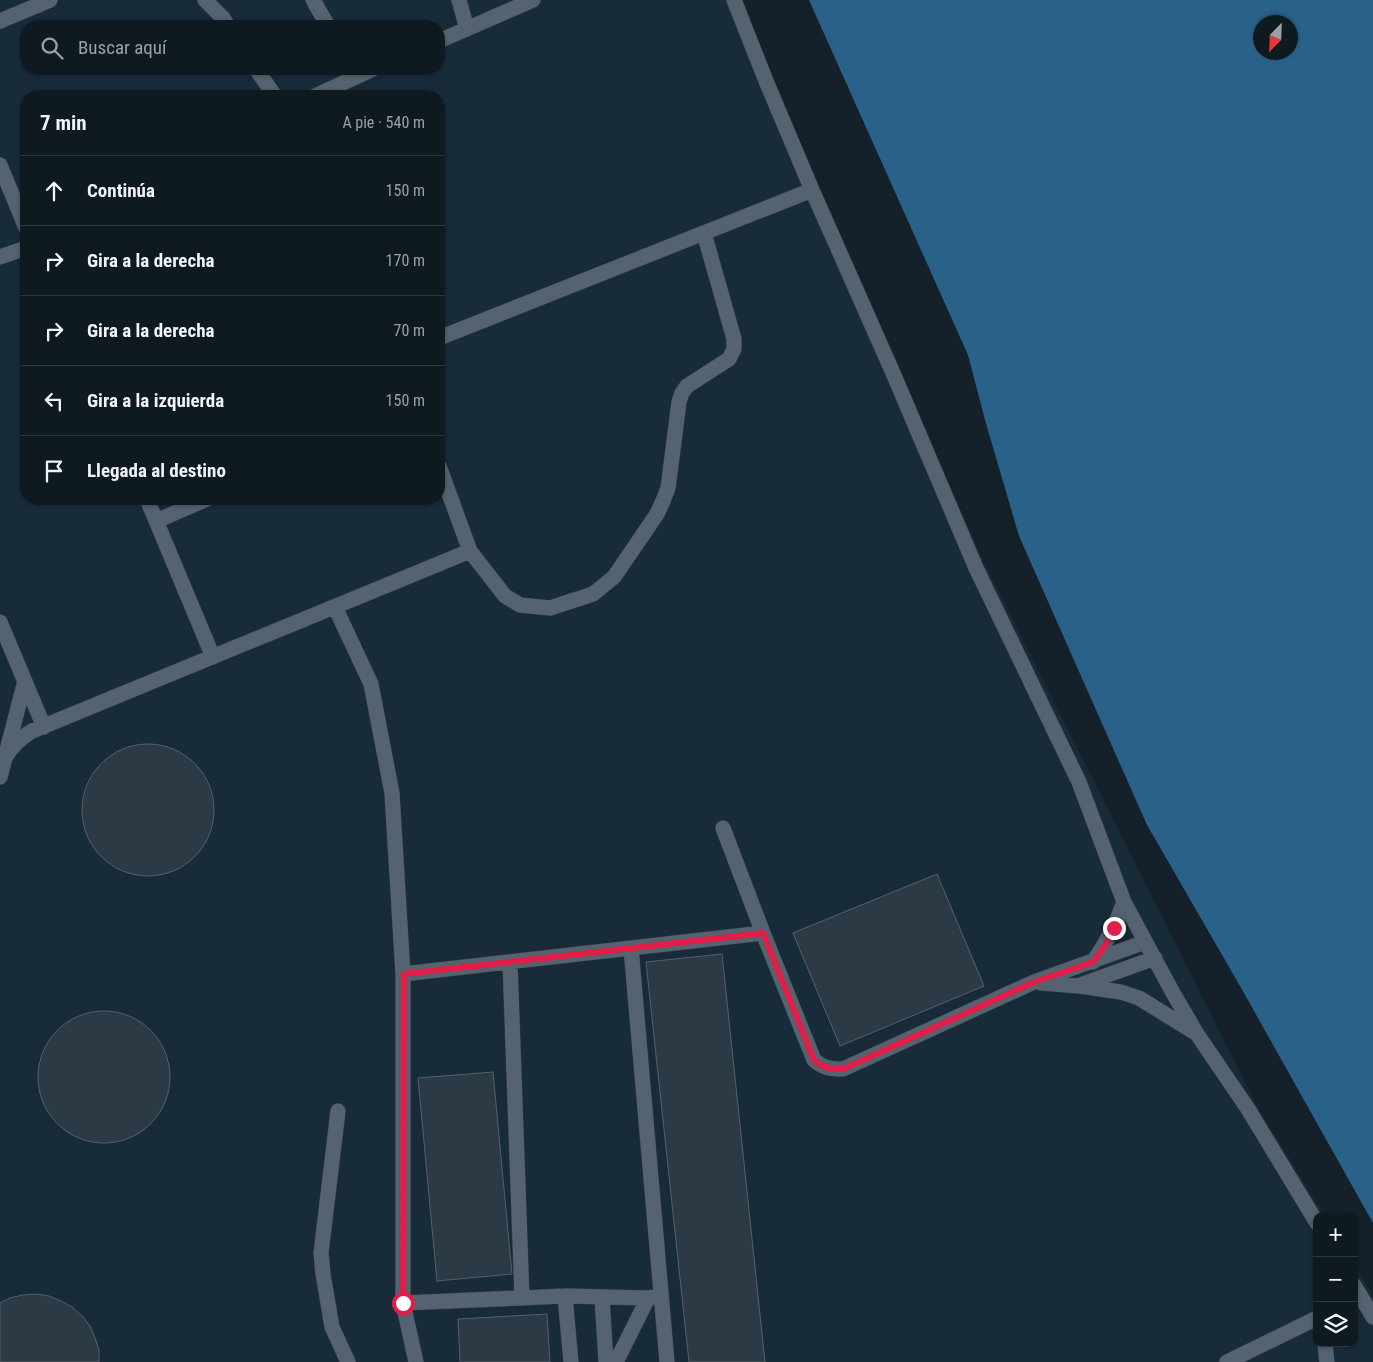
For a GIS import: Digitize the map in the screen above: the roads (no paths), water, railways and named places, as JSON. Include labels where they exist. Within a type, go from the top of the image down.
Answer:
[{"type":"street","points":[[0,21],[50,0]]},
{"type":"street","points":[[205,0],[224,20]]},
{"type":"street","points":[[313,0],[325,20]]},
{"type":"street","points":[[459,0],[467,30]]},
{"type":"street","points":[[445,39],[533,0]]},
{"type":"street","points":[[734,0],[812,190],[897,382],[976,568],[1079,782],[1124,902],[1172,993],[1197,1034],[1248,1109],[1313,1216]]},
{"type":"street","points":[[260,75],[271,90]]},
{"type":"street","points":[[325,90],[349,75]]},
{"type":"street","points":[[0,165],[20,211]]},
{"type":"street","points":[[445,336],[812,190]]},
{"type":"street","points":[[445,482],[470,551],[505,596],[520,605],[550,608],[593,594],[614,577],[657,514],[668,488],[679,402],[682,393],[687,386],[729,359],[734,349],[734,339],[704,233]]},
{"type":"street","points":[[0,257],[20,250]]},
{"type":"street","points":[[149,505],[213,657]]},
{"type":"street","points":[[156,521],[193,505]]},
{"type":"street","points":[[5,758],[21,738],[32,731],[470,551]]},
{"type":"street","points":[[335,607],[371,684],[392,793],[404,974],[403,1303],[416,1362]]},
{"type":"street","points":[[0,622],[44,727]]},
{"type":"street","points":[[0,777],[25,681]]},
{"type":"street","points":[[723,828],[814,1060],[821,1066],[832,1069],[843,1069],[1034,982],[1145,942]]},
{"type":"street","points":[[1093,962],[1114,928],[1124,902]]},
{"type":"street","points":[[404,974],[763,933]]},
{"type":"street","points":[[631,948],[655,1297],[667,1362]]},
{"type":"street","points":[[1079,986],[1155,958]]},
{"type":"street","points":[[510,962],[522,1298]]},
{"type":"street","points":[[1034,982],[1121,992],[1139,998],[1197,1034]]},
{"type":"street","points":[[338,1111],[321,1252],[332,1327],[348,1362]]},
{"type":"street","points":[[1358,1294],[1373,1317]]},
{"type":"street","points":[[403,1303],[565,1296],[655,1297]]},
{"type":"street","points":[[565,1296],[571,1362]]},
{"type":"street","points":[[602,1296],[606,1362]]},
{"type":"street","points":[[616,1362],[655,1297]]},
{"type":"street","points":[[1227,1362],[1313,1320]]},
{"type":"street","points":[[1325,1347],[1327,1362]]},
{"type":"water","points":[[809,0],[1373,0],[1373,1223],[1147,825],[1019,536],[968,355]]}]
